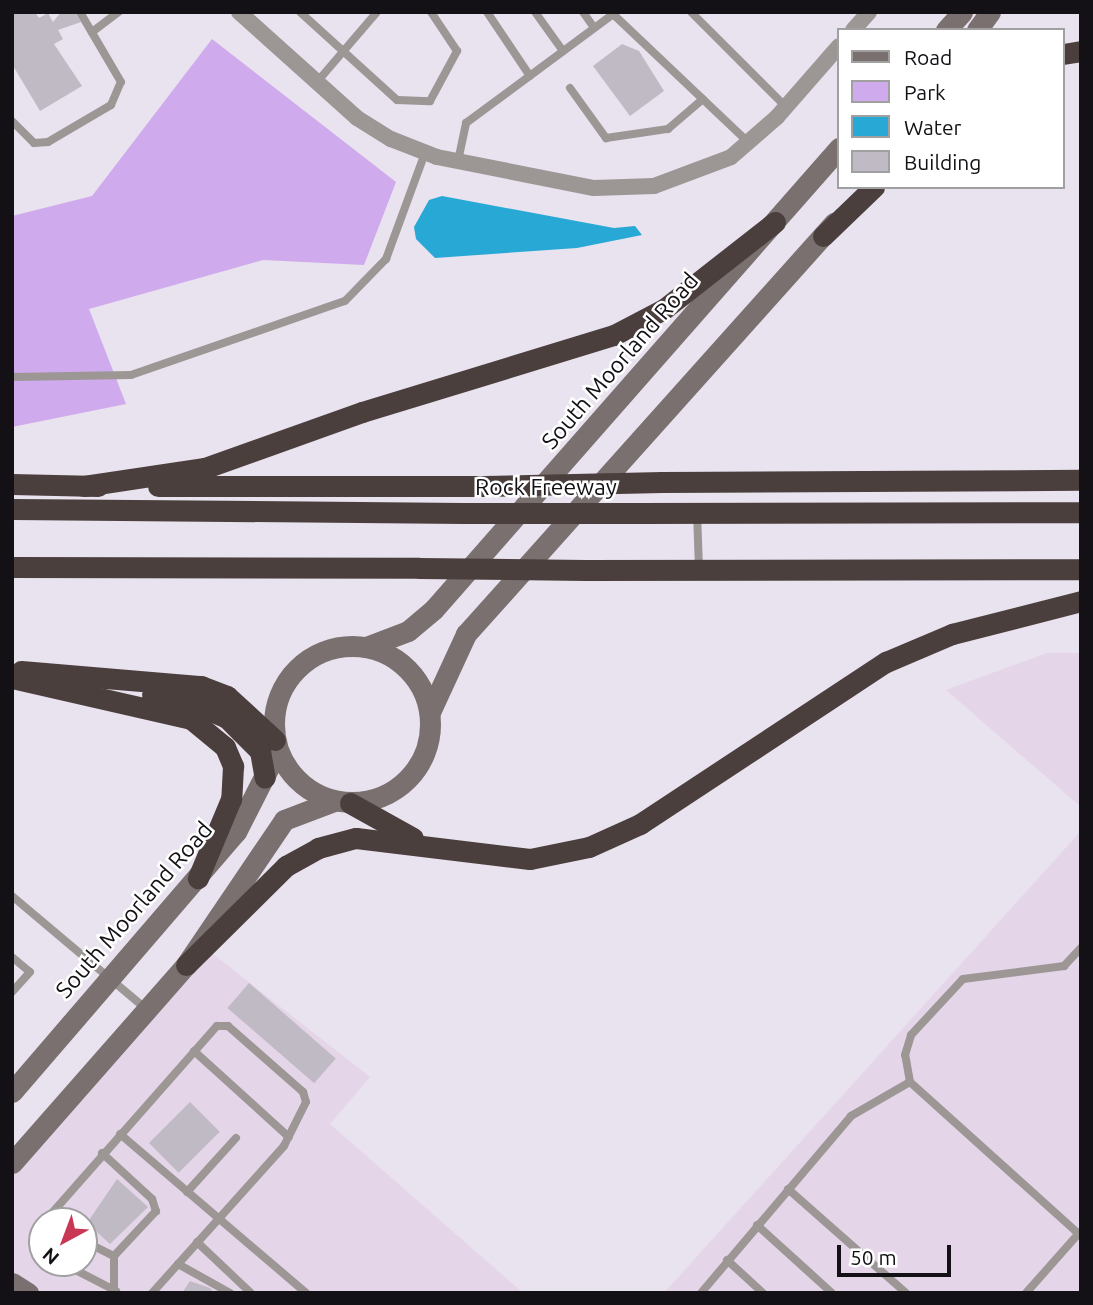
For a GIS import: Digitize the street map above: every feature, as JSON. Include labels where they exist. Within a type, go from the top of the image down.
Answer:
[{"type":"highway","points":[[823,236],[872,189]]},
{"type":"highway","points":[[84,486],[205,468],[362,412],[614,335],[664,310],[775,222]]},
{"type":"highway","points":[[12,485],[485,486],[662,482],[1081,481]]},
{"type":"highway","name":"Rock Freeway","points":[[12,509],[463,513],[1081,512]]},
{"type":"highway","points":[[12,567],[1081,569]]},
{"type":"highway","points":[[186,965],[286,866],[318,848],[356,838],[444,852],[530,859],[589,847],[639,824],[886,662],[952,634],[1081,601]]},
{"type":"highway","points":[[12,671],[201,686],[227,696],[276,745]]},
{"type":"highway","points":[[58,674],[211,708],[260,751],[265,778]]},
{"type":"highway","points":[[12,678],[191,719],[225,747],[233,766],[231,799],[198,878]]},
{"type":"highway","points":[[342,802],[444,852]]},
{"type":"main road","points":[[948,28],[962,12]]},
{"type":"main road","points":[[978,28],[990,12]]},
{"type":"main road","name":"South Moorland Road","points":[[366,647],[408,631],[435,609],[838,149]]},
{"type":"main road","points":[[12,1163],[186,965],[284,820],[342,802],[393,791],[411,776],[424,757],[430,712],[466,634],[823,236],[858,189]]},
{"type":"main road","points":[[342,802],[310,791],[276,745],[277,703],[295,670],[316,654],[366,647],[408,670],[430,712]]},
{"type":"main road","name":"South Moorland Road","points":[[12,1092],[236,832],[265,778],[276,745]]},
{"type":"main road","points":[[12,1283],[28,1293]]},
{"type":"street","points":[[239,12],[365,123],[425,153],[458,161],[630,189],[700,173],[749,143],[786,107],[838,47]]},
{"type":"street","points":[[855,28],[869,12]]},
{"type":"lane","points":[[12,121],[34,143],[48,142],[111,105],[121,82],[80,12]]},
{"type":"lane","points":[[92,32],[119,12]]},
{"type":"lane","points":[[300,12],[397,100],[430,101],[457,51],[431,12]]},
{"type":"lane","points":[[317,82],[377,12]]},
{"type":"lane","points":[[487,12],[530,76]]},
{"type":"lane","points":[[535,12],[564,51]]},
{"type":"lane","points":[[583,12],[594,29]]},
{"type":"lane","points":[[691,12],[786,107]]},
{"type":"lane","points":[[458,161],[467,123],[615,13],[749,143]]},
{"type":"lane","points":[[570,88],[606,138],[668,129],[703,99]]},
{"type":"lane","points":[[12,377],[131,375],[345,301],[386,259],[425,153]]},
{"type":"lane","points":[[697,512],[699,569]]},
{"type":"lane","points":[[12,896],[147,1010]]},
{"type":"lane","points":[[1026,1293],[1080,1234],[910,1082],[905,1055],[911,1035],[963,979],[1064,966],[1081,948]]},
{"type":"lane","points":[[12,957],[30,972],[12,992]]},
{"type":"lane","points":[[58,1207],[217,1026],[229,1026],[303,1092],[306,1102],[289,1137],[152,1293]]},
{"type":"lane","points":[[194,1051],[289,1137]]},
{"type":"lane","points":[[701,1293],[851,1116],[910,1082]]},
{"type":"lane","points":[[120,1134],[306,1293]]},
{"type":"lane","points":[[187,1192],[236,1138]]},
{"type":"lane","points":[[103,1153],[152,1199],[156,1211],[114,1256],[116,1292]]},
{"type":"lane","points":[[788,1189],[906,1293]]},
{"type":"lane","points":[[757,1225],[832,1293]]},
{"type":"lane","points":[[197,1242],[251,1293]]},
{"type":"lane","points":[[98,1248],[114,1256]]},
{"type":"lane","points":[[727,1260],[763,1293]]},
{"type":"lane","points":[[178,1264],[230,1293]]},
{"type":"lane","points":[[88,1277],[116,1292]]},
{"type":"lane","points":[[290,1293],[297,1285]]},
{"type":"shaded area","points":[[1047,653],[1081,653],[1081,807],[946,690]]},
{"type":"shaded area","points":[[1081,831],[1081,1293],[664,1293]]},
{"type":"shaded area","points":[[204,947],[370,1077],[330,1124],[523,1293],[12,1293],[12,1163]]},
{"type":"green space","points":[[212,39],[396,182],[364,265],[263,260],[89,309],[126,404],[12,427],[12,216],[92,196]]},
{"type":"water","points":[[442,196],[614,228],[635,226],[642,235],[577,248],[435,258],[416,239],[414,227],[429,200]]},
{"type":"building","points":[[12,12],[35,12],[39,18],[48,13],[53,22],[61,12],[75,12],[81,22],[58,30],[63,39],[54,44],[82,86],[40,111],[12,64]]},
{"type":"building","points":[[622,44],[639,51],[664,91],[630,116],[593,66]]},
{"type":"building","points":[[249,983],[336,1058],[314,1083],[227,1008]]},
{"type":"building","points":[[190,1102],[220,1132],[179,1173],[149,1143]]},
{"type":"building","points":[[117,1179],[148,1207],[110,1244],[98,1233],[98,1207]]},
{"type":"building","points":[[190,1281],[210,1288],[214,1293],[182,1293]]}]
